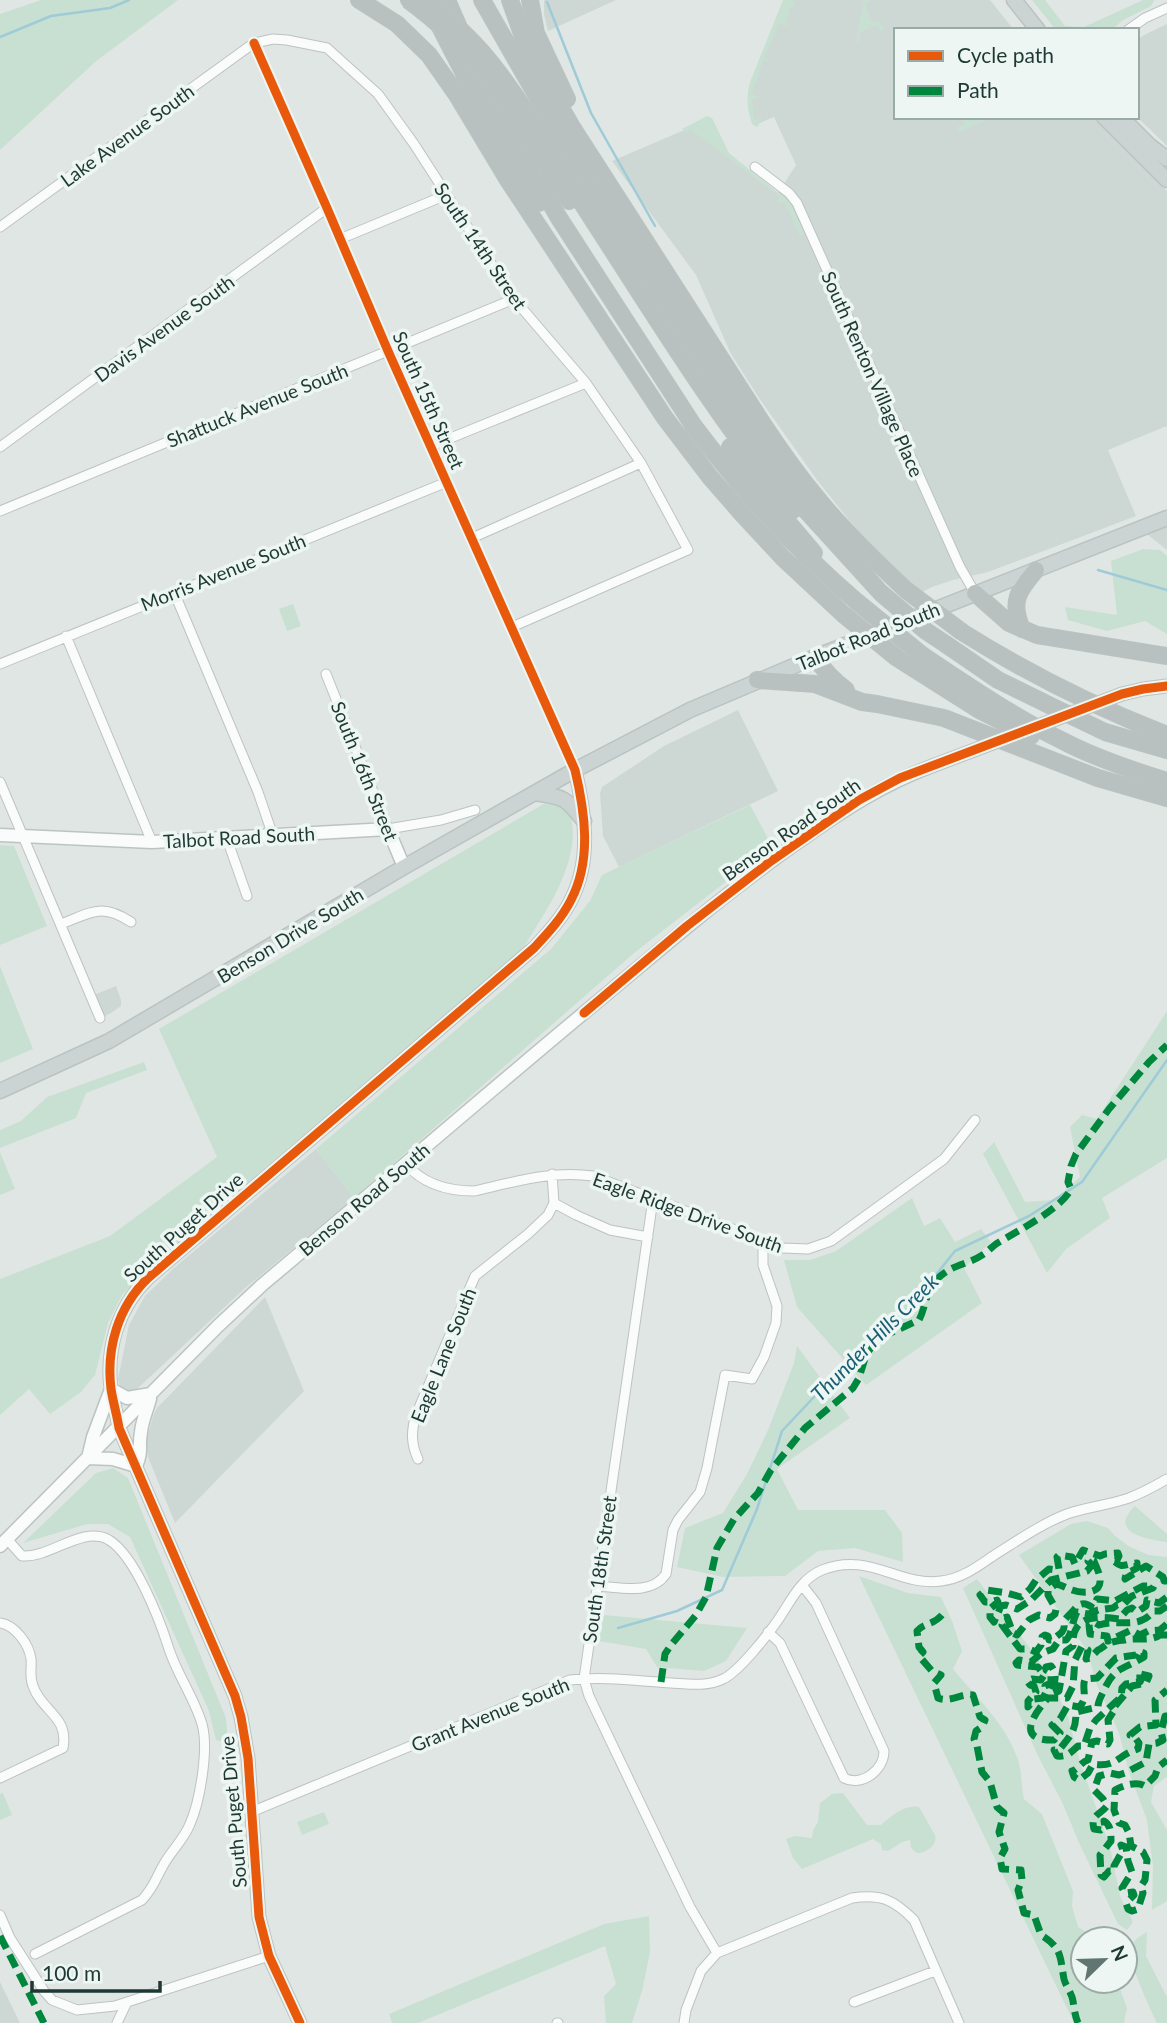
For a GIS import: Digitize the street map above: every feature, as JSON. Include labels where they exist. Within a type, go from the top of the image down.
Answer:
[{"type":"highway","points":[[359,0],[397,24],[429,55],[665,418],[710,477],[777,551],[843,614],[897,658],[957,697],[1002,722],[1062,749],[1097,757]]},
{"type":"highway","points":[[408,0],[446,32],[493,85],[749,455],[800,518],[838,559],[881,593]]},
{"type":"highway","points":[[427,0],[467,36],[492,65],[543,139],[574,199],[747,471],[843,590]]},
{"type":"highway","points":[[427,0],[449,47],[514,167],[582,268],[606,291]]},
{"type":"highway","points":[[447,0],[481,79],[559,218],[661,377],[717,457],[795,546],[843,590],[922,655],[1017,717],[1097,757],[1167,781]]},
{"type":"highway","points":[[482,0],[578,167],[768,458],[801,505],[881,593],[926,631],[998,680],[1105,732],[1167,751]]},
{"type":"highway","points":[[510,0],[521,35],[572,127],[790,464],[845,530],[906,590],[961,632],[1070,694],[1167,736]]},
{"type":"highway","points":[[530,0],[533,23],[540,42],[618,197]]},
{"type":"highway","points":[[1022,629],[1016,616],[1016,600],[1023,585],[1036,570]]},
{"type":"highway","points":[[975,593],[1009,623],[1037,635],[1167,656]]},
{"type":"highway","points":[[815,657],[822,669],[849,692],[877,704]]},
{"type":"highway","points":[[757,680],[815,684],[862,702],[944,718],[1098,778],[1167,798]]},
{"type":"main road","points":[[1014,0],[1035,28]]},
{"type":"main road","points":[[1106,119],[1167,179]]},
{"type":"main road","points":[[1123,119],[1167,159]]},
{"type":"main road","name":"Talbot Road South","points":[[575,770],[680,714],[757,680],[1167,518]]},
{"type":"main road","name":"Benson Drive South","points":[[0,1091],[109,1041],[404,867],[575,770]]},
{"type":"main road","points":[[535,793],[564,799],[584,821]]},
{"type":"street","points":[[1131,28],[1167,8]]},
{"type":"street","name":"South 14th Street","points":[[254,43],[273,39],[327,48],[378,94],[414,144],[514,299],[586,383],[641,463],[688,550],[512,627]]},
{"type":"street","name":"South 15th Street","points":[[254,43],[575,770]]},
{"type":"street","name":"Lake Avenue South","points":[[0,227],[254,43]]},
{"type":"street","name":"South Renton Village Place","points":[[755,167],[789,193],[797,203],[954,555],[975,593]]},
{"type":"street","points":[[340,239],[446,195]]},
{"type":"street","name":"Davis Avenue South","points":[[0,447],[327,208]]},
{"type":"street","name":"Shattuck Avenue South","points":[[0,511],[514,299]]},
{"type":"street","points":[[431,446],[586,383]]},
{"type":"street","points":[[472,538],[641,463]]},
{"type":"street","name":"Morris Avenue South","points":[[0,664],[447,482]]},
{"type":"street","points":[[174,592],[248,767],[273,836]]},
{"type":"street","points":[[66,636],[152,842]]},
{"type":"street","name":"South 16th Street","points":[[326,674],[404,867]]},
{"type":"street","name":"Benson Road South","points":[[4,1542],[262,1285],[540,1048],[771,860],[859,800],[891,782],[1122,694],[1167,686]]},
{"type":"street","name":"South Puget Drive","points":[[300,2023],[269,1956],[259,1917],[245,1734],[235,1696],[119,1428],[111,1389],[114,1339],[119,1321],[136,1290],[534,948],[561,917],[580,876],[584,852],[582,799],[575,770]]},
{"type":"street","points":[[0,782],[100,1018]]},
{"type":"street","name":"Talbot Road South","points":[[0,835],[152,842],[227,839],[388,829],[441,820],[475,810]]},
{"type":"street","points":[[227,839],[247,896]]},
{"type":"street","points":[[61,924],[98,910],[107,910],[131,922]]},
{"type":"street","name":"Eagle Ridge Drive South","points":[[406,1164],[425,1180],[450,1190],[462,1191],[474,1191],[552,1174],[576,1173],[593,1176],[763,1241],[796,1250],[817,1247],[831,1241],[944,1159],[975,1120]]},
{"type":"street","points":[[552,1174],[554,1203],[610,1230],[648,1237]]},
{"type":"street","name":"South 18th Street","points":[[653,1199],[584,1679],[589,1696],[690,1907],[717,1953]]},
{"type":"street","name":"Eagle Lane South","points":[[418,1459],[412,1447],[416,1415],[475,1276],[539,1225],[554,1203]]},
{"type":"street","points":[[597,1586],[648,1588],[662,1580],[666,1574],[673,1530],[700,1492],[725,1375],[752,1379],[764,1357],[776,1323],[777,1306],[763,1265],[763,1241]]},
{"type":"street","points":[[111,1389],[127,1398],[152,1394],[142,1424],[141,1455],[136,1466],[113,1459],[88,1458],[111,1389]]},
{"type":"street","name":"Grant Avenue South","points":[[251,1812],[570,1680],[713,1683],[732,1674],[768,1632],[802,1585],[820,1571],[859,1564],[920,1581],[955,1578],[966,1574],[1050,1522],[1069,1514],[1130,1498],[1167,1479]]},
{"type":"street","points":[[4,1542],[22,1556],[42,1554],[92,1536],[108,1539],[122,1551],[162,1625],[169,1650],[202,1725],[205,1748],[191,1824],[164,1864],[153,1887],[142,1900],[35,1954]]},
{"type":"street","points":[[768,1632],[780,1643],[844,1778],[853,1781],[875,1773],[882,1765],[884,1751],[816,1604],[802,1585]]},
{"type":"street","points":[[0,1623],[14,1629],[28,1650],[33,1687],[41,1703],[59,1720],[65,1736],[63,1748],[0,1778]]},
{"type":"street","points":[[684,2023],[686,2010],[701,1971],[717,1953],[852,1898],[870,1895],[887,1899],[901,1907],[914,1920],[960,2023]]},
{"type":"street","points":[[0,1915],[10,1938],[44,1991],[52,2000],[77,2010],[127,2002],[269,1956]]},
{"type":"street","points":[[855,2002],[935,1971]]},
{"type":"street","points":[[117,2023],[127,2002]]},
{"type":"shaded area","points":[[544,0],[616,0],[548,31]]},
{"type":"shaded area","points":[[787,0],[990,0],[1012,28],[894,28],[894,119],[1096,119],[1167,191],[1167,426],[1108,450],[1136,516],[988,572],[932,587],[911,598],[817,480],[759,398],[731,354],[696,275],[612,161],[710,119],[726,153],[778,193],[796,165],[774,117],[755,125],[749,109],[753,83]]},
{"type":"shaded area","points":[[1167,24],[1167,146],[1139,119],[1139,39]]},
{"type":"shaded area","points":[[1167,521],[1167,550],[1143,531]]},
{"type":"shaded area","points":[[738,710],[778,791],[619,867],[603,836],[600,793],[602,787],[664,746]]},
{"type":"shaded area","points":[[116,986],[121,1006],[103,1017],[94,995]]},
{"type":"shaded area","points":[[316,1149],[354,1198],[244,1289],[136,1390],[130,1393],[121,1389],[118,1379],[129,1325],[145,1296],[174,1268]]},
{"type":"shaded area","points":[[265,1297],[304,1391],[175,1523],[148,1457],[146,1442],[153,1416],[157,1408]]},
{"type":"shaded area","points":[[0,1982],[20,2023],[0,2023]]},
{"type":"green space","points":[[41,0],[178,0],[95,62],[0,150],[0,14]]},
{"type":"green space","points":[[783,0],[793,0],[795,5],[789,9],[786,26],[779,24],[764,57],[770,62],[763,60],[752,94],[759,97],[752,100],[754,120],[762,119],[757,127],[752,124],[749,113],[750,82]]},
{"type":"green space","points":[[864,0],[871,0],[865,4],[872,23],[880,21],[884,29],[880,31],[877,25],[859,33],[860,40],[856,42]]},
{"type":"green space","points":[[1032,0],[1045,0],[1065,26],[1084,27],[1143,0],[1154,0],[1151,6],[1113,28],[1054,28]]},
{"type":"green space","points":[[707,116],[712,118],[729,153],[788,201],[804,234],[800,236],[784,202],[777,203],[780,197],[690,129],[687,133],[682,129]]},
{"type":"green space","points":[[963,119],[989,119],[959,132],[956,128],[965,124]]},
{"type":"green space","points":[[1143,549],[1160,550],[1167,556],[1167,634],[1145,621],[1107,631],[1068,620],[1065,607],[1117,615],[1111,561]]},
{"type":"green space","points":[[293,604],[301,626],[287,631],[279,609]]},
{"type":"green space","points":[[557,801],[571,814],[571,851],[562,880],[524,947],[152,1264],[122,1295],[108,1323],[95,1375],[81,1392],[50,1414],[29,1389],[0,1415],[0,1279],[110,1236],[217,1157],[159,1029],[547,802]]},
{"type":"green space","points":[[750,805],[772,846],[634,953],[354,1198],[316,1149],[551,949],[590,901],[602,875]]},
{"type":"green space","points":[[0,845],[14,846],[47,926],[0,945]]},
{"type":"green space","points":[[0,966],[33,1049],[0,1063]]},
{"type":"green space","points":[[1167,1011],[1167,1158],[1102,1198],[1110,1218],[1066,1249],[1047,1273],[983,1154],[994,1142],[1025,1202],[1054,1200],[1080,1177],[1070,1127],[1082,1115],[1097,1119]]},
{"type":"green space","points":[[144,1062],[147,1070],[86,1093],[76,1118],[0,1148],[0,1130],[21,1121],[47,1097]]},
{"type":"green space","points":[[0,1152],[15,1189],[0,1195]]},
{"type":"green space","points":[[912,1198],[924,1226],[940,1218],[955,1242],[981,1229],[991,1242],[964,1268],[982,1303],[866,1385],[797,1307],[784,1260],[810,1260],[836,1251]]},
{"type":"green space","points":[[797,1346],[850,1418],[777,1469],[798,1510],[885,1510],[902,1533],[903,1562],[855,1548],[818,1551],[785,1576],[723,1577],[677,1567],[685,1528],[723,1513],[747,1474],[768,1430],[794,1363]]},
{"type":"green space","points":[[113,1468],[128,1478],[226,1718],[228,1743],[216,1740],[209,1711],[130,1537],[108,1524],[87,1524],[23,1543],[96,1473]]},
{"type":"green space","points":[[1135,1506],[1167,1534],[1167,1542],[1141,1537],[1128,1528],[1125,1522]]},
{"type":"green space","points":[[1087,1521],[1108,1528],[1130,1547],[1149,1555],[1167,1557],[1167,1777],[1154,1786],[1151,1802],[1167,1830],[1167,1901],[1152,1910],[1153,1866],[1147,1820],[1129,1772],[1119,1733],[1096,1683],[1088,1652],[1019,1555],[1071,1524]]},
{"type":"green space","points":[[859,1576],[908,1593],[941,1597],[962,1651],[953,1669],[990,1712],[1013,1747],[1019,1765],[1024,1799],[1042,1814],[1073,1891],[1072,1906],[1077,1925],[1069,1925],[1069,1995],[1122,1995],[1127,2008],[1124,2023],[1074,2023]]},
{"type":"green space","points":[[977,1579],[1051,1679],[1068,1717],[1080,1762],[1110,1847],[1120,1896],[1133,1922],[1131,1925],[1118,1924],[1038,1756],[963,1588]]},
{"type":"green space","points":[[604,1615],[747,1628],[726,1661],[704,1671],[657,1667],[646,1649],[599,1641]]},
{"type":"green space","points":[[3,1793],[12,1815],[0,1820],[0,1794]]},
{"type":"green space","points":[[843,1793],[867,1825],[881,1825],[903,1809],[919,1807],[935,1835],[935,1842],[927,1850],[917,1853],[911,1848],[910,1840],[888,1851],[882,1850],[881,1844],[873,1839],[802,1869],[793,1858],[786,1839],[794,1836],[812,1838],[818,1822],[820,1803],[832,1794]]},
{"type":"green space","points":[[324,1812],[329,1824],[302,1835],[297,1822]]},
{"type":"green space","points":[[649,1916],[650,1952],[632,2023],[606,2023],[604,1996],[616,1984],[605,1946],[418,2023],[392,2023],[389,2014],[604,1924]]},
{"type":"green space","points":[[1147,1932],[1146,1956],[1167,1997],[1167,2023],[1157,2023],[1140,1986],[1139,1937]]},
{"type":"waterway","points":[[0,37],[51,16],[110,8],[129,0]]},
{"type":"waterway","points":[[547,2],[591,113],[655,226]]},
{"type":"waterway","name":"Thunder Hills Creek","points":[[1098,570],[1167,590]]},
{"type":"waterway","name":"Thunder Hills Creek","points":[[618,1628],[677,1611],[722,1590],[757,1509],[782,1431],[860,1348],[911,1306],[955,1251],[1029,1216],[1082,1182],[1167,1060]]},
{"type":"marked path","points":[[661,1682],[665,1654],[696,1615],[706,1597],[717,1548],[734,1519],[758,1493],[771,1470],[805,1428],[853,1388],[866,1355],[873,1345],[886,1335],[919,1320],[936,1280],[948,1270],[984,1254],[1058,1205],[1071,1189],[1068,1182],[1076,1154],[1109,1109],[1167,1045]]},
{"type":"marked path","points":[[1167,1581],[1146,1566],[1125,1579],[1126,1574],[1137,1568],[1137,1563],[1121,1565],[1112,1559],[1117,1560],[1118,1553],[1100,1556],[1083,1550],[1075,1564],[1072,1557],[1059,1555],[1059,1569],[1049,1569],[1021,1597],[986,1590],[980,1595],[985,1602],[997,1600],[990,1613],[994,1622],[1001,1606],[1017,1609],[1031,1600],[1051,1580],[1087,1571],[1092,1565],[1089,1559],[1094,1561],[1100,1579],[1099,1586],[1093,1591],[1080,1592],[1056,1584],[1048,1590],[1056,1609],[1055,1614],[1050,1618],[1039,1615],[1029,1620],[1017,1635],[1013,1633],[1007,1617],[1004,1618],[1002,1625],[1020,1649],[1036,1652],[1042,1637],[1045,1635],[1049,1640],[1053,1640],[1063,1630],[1065,1619],[1080,1605],[1087,1604],[1093,1608],[1097,1599],[1115,1601],[1143,1586],[1154,1586],[1113,1608],[1089,1614],[1077,1612],[1066,1640],[1059,1640],[1053,1649],[1042,1653],[1031,1662],[1019,1660],[1017,1665],[1038,1667],[1044,1675],[1041,1680],[1027,1681],[1034,1686],[1036,1692],[1028,1701],[1028,1707],[1034,1699],[1043,1698],[1045,1686],[1051,1683],[1051,1673],[1046,1667],[1051,1666],[1055,1672],[1052,1694],[1059,1691],[1066,1651],[1073,1646],[1074,1633],[1079,1624],[1096,1618],[1119,1619],[1127,1610],[1132,1608],[1137,1612],[1146,1606],[1147,1600],[1159,1603],[1167,1597]]},
{"type":"marked path","points":[[1167,1606],[1160,1611],[1154,1611],[1141,1621],[1099,1625],[1094,1622],[1089,1625],[1090,1634],[1107,1636],[1108,1641],[1131,1630],[1140,1635],[1160,1630],[1167,1624]]},
{"type":"marked path","points":[[942,1615],[917,1631],[919,1647],[923,1652],[919,1656],[932,1671],[941,1675],[934,1683],[938,1698],[973,1695],[980,1717],[985,1720],[982,1727],[976,1731],[974,1739],[982,1772],[990,1782],[997,1807],[1004,1813],[999,1832],[1005,1849],[1000,1858],[1002,1869],[1021,1870],[1022,1880],[1018,1890],[1024,1913],[1034,1915],[1041,1935],[1057,1949],[1078,2023]]},
{"type":"marked path","points":[[1167,1635],[1107,1644],[1086,1659],[1088,1650],[1082,1646],[1075,1660],[1073,1686],[1067,1698],[1048,1698],[1033,1719],[1031,1732],[1042,1739],[1054,1740],[1060,1733],[1052,1725],[1060,1719],[1068,1705],[1079,1707],[1082,1704],[1085,1679],[1097,1678],[1116,1658],[1136,1655],[1138,1651],[1144,1653],[1144,1657],[1120,1669],[1112,1677],[1098,1707],[1076,1712],[1072,1732],[1059,1750],[1054,1750],[1057,1756],[1064,1756],[1078,1746],[1084,1746],[1090,1728],[1121,1697],[1122,1688],[1126,1684],[1140,1682],[1142,1678],[1136,1678],[1141,1674],[1149,1676],[1146,1683],[1132,1686],[1115,1706],[1108,1720],[1110,1740],[1108,1744],[1092,1742],[1088,1760],[1072,1771],[1074,1777],[1079,1780],[1088,1773],[1093,1764],[1112,1763],[1138,1749],[1139,1743],[1130,1735],[1140,1727],[1156,1725],[1155,1700],[1167,1690]]},
{"type":"marked path","points":[[1167,1716],[1161,1732],[1163,1740],[1149,1744],[1146,1762],[1119,1775],[1110,1773],[1099,1776],[1094,1790],[1107,1806],[1093,1821],[1094,1829],[1101,1830],[1105,1827],[1104,1821],[1111,1835],[1111,1841],[1100,1855],[1101,1875],[1104,1877],[1109,1871],[1114,1871],[1123,1850],[1121,1845],[1126,1847],[1132,1872],[1122,1888],[1125,1893],[1133,1892],[1134,1895],[1126,1903],[1132,1911],[1138,1909],[1143,1893],[1141,1886],[1145,1880],[1147,1860],[1143,1852],[1131,1846],[1125,1825],[1119,1823],[1114,1810],[1115,1790],[1130,1784],[1145,1786],[1155,1776],[1158,1767],[1167,1760]]},
{"type":"marked path","points":[[0,1936],[44,2023]]},
{"type":"cycle path","points":[[254,43],[575,770],[582,802],[585,836],[578,885],[563,913],[534,948],[148,1278],[129,1302],[116,1329],[110,1358],[110,1374],[119,1428],[235,1696],[248,1758],[259,1917],[269,1956],[300,2023]]},
{"type":"cycle path","points":[[584,1013],[687,926],[771,861],[859,800],[900,778],[1122,694],[1167,686]]}]
